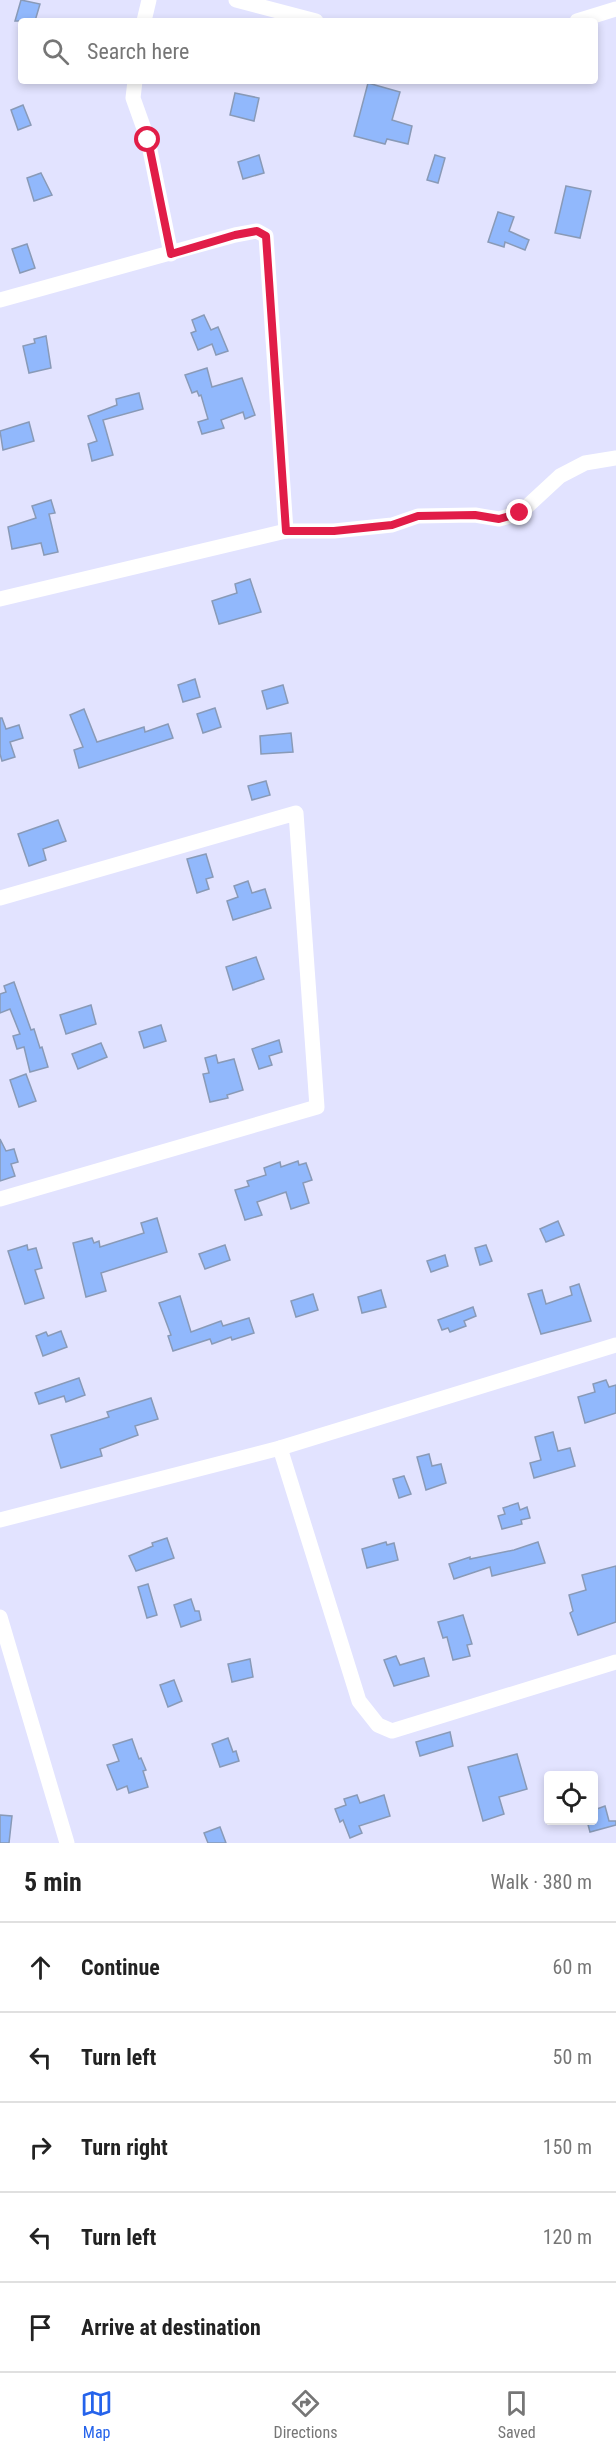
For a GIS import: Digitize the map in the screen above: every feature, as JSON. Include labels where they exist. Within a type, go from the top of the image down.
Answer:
[{"type":"street","points":[[145,18],[149,0]]},
{"type":"street","points":[[236,0],[305,18]]},
{"type":"street","points":[[587,18],[616,9]]},
{"type":"street","points":[[135,84],[133,98],[148,140],[171,254]]},
{"type":"street","points":[[0,300],[235,235],[257,231],[266,236],[286,531]]},
{"type":"street","points":[[0,599],[286,531],[334,531],[392,525],[418,516],[475,515],[499,519],[520,513],[560,476],[585,464],[616,458]]},
{"type":"street","points":[[0,898],[296,813],[317,1107],[0,1199]]},
{"type":"street","points":[[0,1520],[280,1448],[616,1345]]},
{"type":"street","points":[[280,1448],[359,1701],[378,1725],[392,1731],[616,1662]]},
{"type":"street","points":[[0,1617],[67,1843]]},
{"type":"building","points":[[21,0],[40,4],[36,18],[18,18],[18,21],[15,21]]},
{"type":"building","points":[[368,84],[400,92],[392,120],[412,126],[408,144],[387,139],[385,144],[354,136]]},
{"type":"building","points":[[235,93],[259,98],[254,121],[230,115]]},
{"type":"building","points":[[23,105],[31,125],[18,130],[11,110]]},
{"type":"building","points":[[259,155],[264,173],[243,179],[238,162]]},
{"type":"building","points":[[435,155],[445,158],[438,183],[427,180]]},
{"type":"building","points":[[41,173],[52,195],[34,201],[27,178]]},
{"type":"building","points":[[566,186],[591,191],[580,238],[555,233]]},
{"type":"building","points":[[498,212],[514,217],[509,231],[529,240],[525,250],[505,242],[504,247],[488,242]]},
{"type":"building","points":[[27,244],[35,268],[20,273],[12,249]]},
{"type":"building","points":[[204,315],[211,330],[218,327],[228,351],[216,355],[212,344],[198,350],[191,333],[196,331],[192,320]]},
{"type":"building","points":[[46,336],[51,368],[29,373],[23,346],[35,343],[34,339]]},
{"type":"building","points":[[207,368],[212,387],[242,378],[255,415],[245,419],[243,412],[221,420],[224,428],[202,434],[198,422],[208,419],[201,395],[199,396],[197,391],[192,393],[185,375]]},
{"type":"building","points":[[139,393],[143,409],[103,420],[113,455],[92,461],[88,444],[97,441],[88,416],[117,405],[116,399]]},
{"type":"building","points":[[29,422],[34,441],[3,450],[0,431]]},
{"type":"building","points":[[51,500],[55,513],[49,514],[58,552],[44,555],[41,543],[12,549],[8,527],[36,518],[32,506]]},
{"type":"building","points":[[250,579],[261,612],[219,624],[212,601],[237,593],[235,584]]},
{"type":"building","points":[[195,679],[200,697],[183,702],[178,685]]},
{"type":"building","points":[[283,685],[288,703],[267,709],[262,691]]},
{"type":"building","points":[[215,708],[221,727],[203,733],[197,714]]},
{"type":"building","points":[[84,709],[97,742],[144,727],[145,732],[168,724],[173,738],[79,768],[74,750],[83,747],[70,715]]},
{"type":"building","points":[[0,718],[6,729],[19,725],[23,738],[10,742],[15,757],[2,761],[0,754]]},
{"type":"building","points":[[291,733],[293,752],[261,754],[260,736]]},
{"type":"building","points":[[266,781],[270,795],[252,800],[248,786]]},
{"type":"building","points":[[58,820],[66,841],[43,849],[46,860],[29,866],[18,834]]},
{"type":"building","points":[[206,854],[213,877],[206,879],[209,889],[197,893],[187,859]]},
{"type":"building","points":[[248,881],[252,893],[265,889],[271,908],[233,920],[227,901],[238,897],[234,886]]},
{"type":"building","points":[[256,957],[264,979],[233,990],[226,967]]},
{"type":"building","points":[[14,982],[31,1030],[34,1029],[48,1067],[30,1072],[24,1047],[17,1049],[13,1036],[20,1034],[10,1009],[0,1013],[0,994],[6,992],[4,986]]},
{"type":"building","points":[[91,1005],[96,1024],[66,1034],[60,1015]]},
{"type":"building","points":[[161,1025],[166,1041],[144,1048],[139,1032]]},
{"type":"building","points":[[279,1040],[282,1052],[269,1056],[272,1065],[259,1069],[252,1049]]},
{"type":"building","points":[[101,1043],[107,1057],[78,1069],[72,1054]]},
{"type":"building","points":[[216,1055],[218,1063],[234,1059],[243,1090],[227,1095],[228,1098],[210,1102],[203,1074],[209,1073],[205,1058]]},
{"type":"building","points":[[26,1074],[36,1101],[19,1107],[10,1080]]},
{"type":"building","points":[[0,1139],[6,1151],[14,1149],[18,1162],[11,1164],[15,1176],[0,1181]]},
{"type":"building","points":[[298,1161],[299,1165],[306,1163],[312,1180],[303,1183],[309,1203],[291,1209],[286,1192],[257,1202],[262,1215],[245,1220],[235,1190],[249,1186],[247,1181],[266,1175],[264,1168],[280,1162],[281,1167]]},
{"type":"building","points":[[157,1218],[167,1252],[101,1273],[106,1291],[86,1297],[73,1243],[92,1238],[94,1243],[99,1241],[100,1247],[144,1233],[141,1223]]},
{"type":"building","points":[[558,1221],[564,1235],[546,1242],[540,1229]]},
{"type":"building","points":[[27,1245],[28,1250],[36,1248],[42,1268],[35,1270],[44,1298],[25,1304],[8,1251]]},
{"type":"building","points":[[225,1245],[230,1260],[205,1269],[199,1254]]},
{"type":"building","points":[[486,1245],[492,1261],[480,1265],[475,1248]]},
{"type":"building","points":[[445,1255],[448,1266],[431,1272],[427,1261]]},
{"type":"building","points":[[579,1284],[591,1321],[541,1334],[528,1294],[542,1290],[546,1304],[572,1295],[570,1287]]},
{"type":"building","points":[[381,1290],[386,1307],[362,1313],[358,1297]]},
{"type":"building","points":[[313,1294],[318,1310],[296,1317],[291,1301]]},
{"type":"building","points":[[180,1296],[191,1332],[221,1321],[223,1326],[249,1318],[254,1333],[232,1340],[231,1337],[212,1344],[210,1339],[173,1351],[168,1336],[171,1335],[159,1303]]},
{"type":"building","points":[[473,1307],[476,1316],[464,1321],[466,1326],[450,1332],[448,1328],[442,1330],[438,1320]]},
{"type":"building","points":[[61,1331],[67,1347],[43,1356],[36,1336],[46,1332],[48,1336]]},
{"type":"building","points":[[79,1378],[85,1395],[66,1402],[64,1396],[39,1404],[35,1393]]},
{"type":"building","points":[[606,1380],[609,1387],[616,1385],[616,1413],[585,1423],[578,1397],[595,1392],[593,1384]]},
{"type":"building","points":[[151,1398],[158,1419],[135,1426],[138,1435],[100,1449],[102,1456],[61,1468],[51,1435],[109,1417],[107,1412]]},
{"type":"building","points":[[553,1432],[558,1451],[570,1448],[575,1466],[534,1478],[530,1463],[541,1460],[535,1437]]},
{"type":"building","points":[[429,1454],[432,1466],[441,1464],[446,1483],[426,1490],[417,1457]]},
{"type":"building","points":[[404,1476],[411,1494],[399,1498],[393,1479]]},
{"type":"building","points":[[518,1503],[520,1510],[527,1507],[530,1518],[521,1520],[522,1524],[502,1529],[498,1516],[505,1514],[503,1508]]},
{"type":"building","points":[[167,1538],[174,1558],[136,1571],[129,1556],[153,1546],[152,1543]]},
{"type":"building","points":[[386,1542],[387,1545],[394,1543],[398,1560],[367,1568],[362,1549]]},
{"type":"building","points":[[538,1542],[545,1563],[492,1576],[490,1567],[454,1579],[449,1564],[470,1557],[470,1559],[514,1550]]},
{"type":"building","points":[[616,1566],[616,1622],[578,1635],[570,1613],[573,1611],[569,1595],[586,1590],[582,1575]]},
{"type":"building","points":[[148,1584],[157,1615],[147,1618],[138,1587]]},
{"type":"building","points":[[191,1599],[195,1611],[199,1611],[201,1620],[181,1627],[174,1605]]},
{"type":"building","points":[[463,1615],[472,1644],[467,1645],[470,1656],[453,1660],[447,1637],[443,1638],[438,1622]]},
{"type":"building","points":[[396,1656],[400,1665],[424,1658],[429,1676],[394,1686],[384,1660]]},
{"type":"building","points":[[250,1659],[253,1677],[232,1682],[228,1664]]},
{"type":"building","points":[[174,1680],[182,1701],[168,1707],[160,1685]]},
{"type":"building","points":[[450,1732],[453,1746],[420,1756],[416,1742]]},
{"type":"building","points":[[228,1738],[239,1761],[220,1767],[212,1744]]},
{"type":"building","points":[[132,1739],[139,1759],[141,1758],[146,1770],[143,1771],[148,1787],[129,1793],[127,1786],[117,1790],[107,1765],[119,1761],[113,1745]]},
{"type":"building","points":[[517,1754],[527,1789],[499,1797],[504,1814],[483,1821],[468,1767]]},
{"type":"building","points":[[357,1795],[360,1803],[384,1795],[390,1816],[359,1826],[362,1833],[350,1838],[343,1820],[340,1822],[335,1809],[346,1805],[344,1799]]},
{"type":"building","points":[[605,1806],[609,1821],[616,1821],[616,1825],[590,1832],[588,1825],[598,1825],[598,1809]]},
{"type":"building","points":[[0,1815],[12,1816],[9,1843],[0,1843]]},
{"type":"building","points":[[220,1827],[226,1843],[208,1843],[204,1833]]},
{"type":"route","points":[[148,140],[171,254],[235,235],[257,231],[266,236],[286,531],[334,531],[392,525],[418,516],[475,515],[499,519],[520,513]]}]
